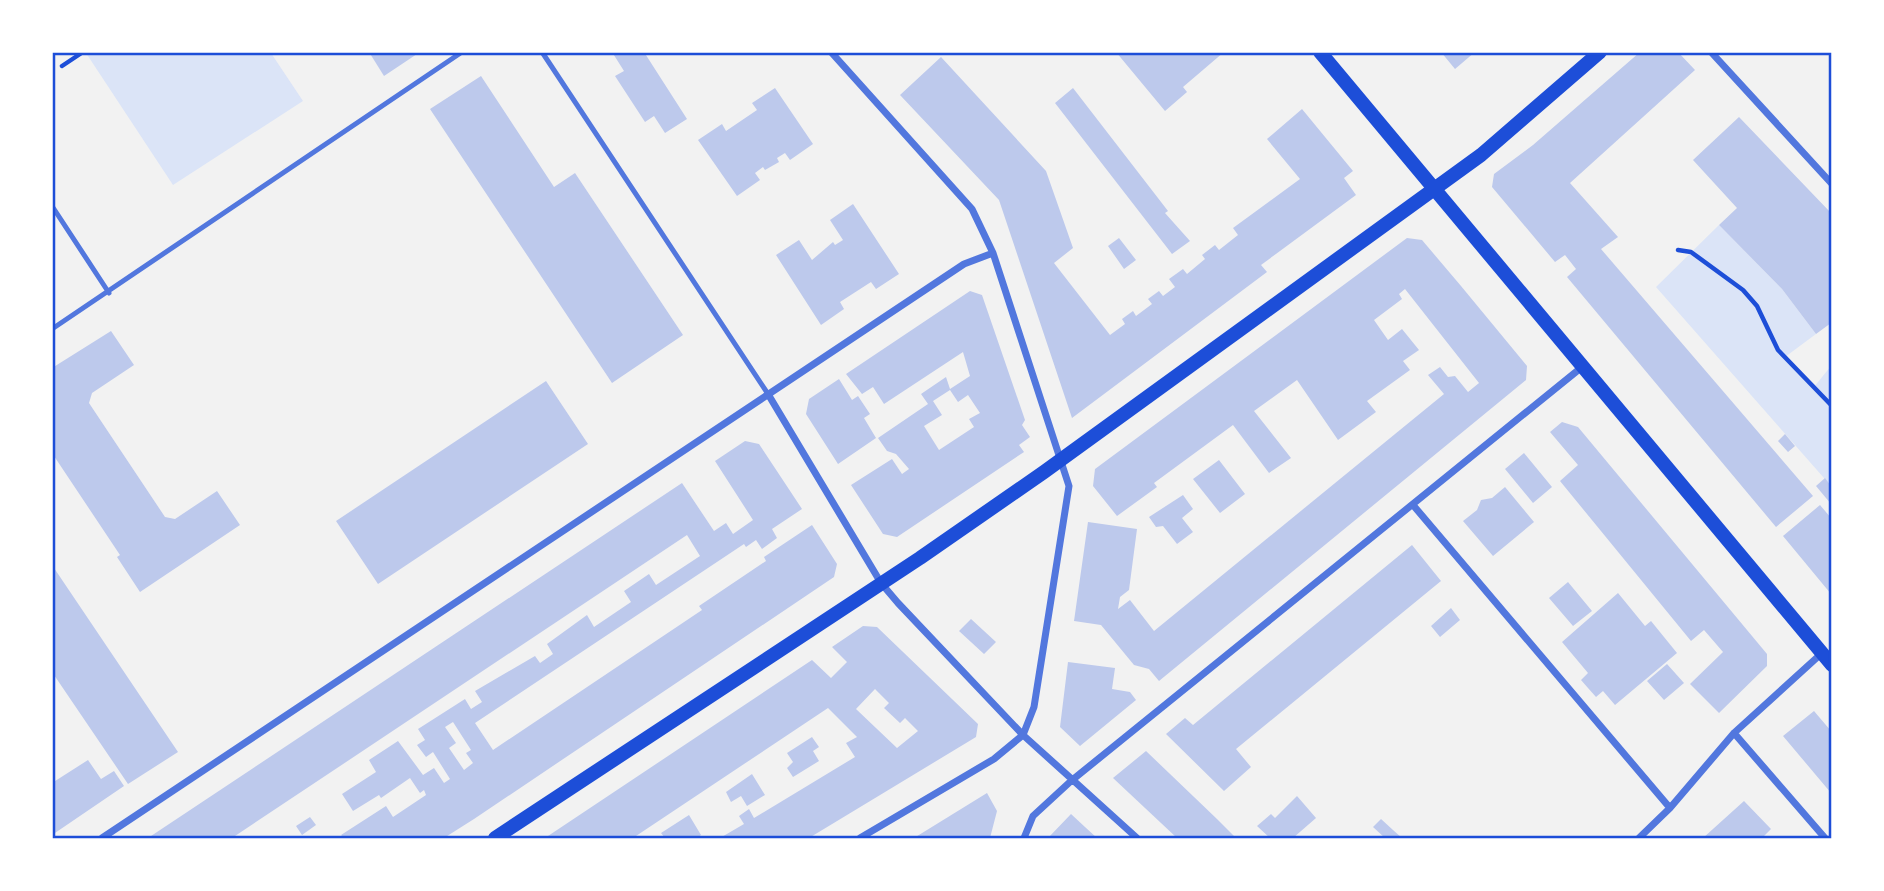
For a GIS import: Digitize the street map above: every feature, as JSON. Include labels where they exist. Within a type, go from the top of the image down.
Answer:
[{"type":"main road","points":[[1320,52],[1431,189],[1827,659]]},
{"type":"main road","points":[[495,838],[881,583],[1060,460],[1481,155],[1601,52]]},
{"type":"street","points":[[831,52],[972,209],[993,253],[1069,486],[1034,707],[1023,735],[994,759],[860,838]]},
{"type":"street","points":[[1711,52],[1832,184]]},
{"type":"street","points":[[103,838],[964,264],[993,253]]},
{"type":"street","points":[[1024,838],[1033,816],[1072,781],[1582,367]]},
{"type":"street","points":[[768,394],[881,583],[1023,735],[1137,838]]},
{"type":"street","points":[[1413,505],[1670,808]]},
{"type":"street","points":[[1639,838],[1670,808],[1734,733],[1827,659]]},
{"type":"street","points":[[1734,733],[1825,838]]},
{"type":"lane","points":[[52,329],[463,52]]},
{"type":"lane","points":[[542,52],[768,394]]},
{"type":"lane","points":[[52,206],[109,292]]},
{"type":"path","points":[[62,66],[83,52]]},
{"type":"path","points":[[1678,250],[1691,252],[1743,290],[1757,306],[1778,350],[1832,406]]},
{"type":"path","points":[[1819,392],[1832,397]]},
{"type":"shaded area","points":[[86,53],[271,53],[303,101],[173,185]]},
{"type":"shaded area","points":[[1719,225],[1782,289],[1816,334],[1785,357],[1814,387],[1831,366],[1831,486],[1656,287]]},
{"type":"building","points":[[369,52],[420,52],[384,76]]},
{"type":"building","points":[[612,52],[644,52],[687,119],[665,133],[654,116],[645,122],[615,76],[624,71]]},
{"type":"building","points":[[1116,52],[1224,52],[1183,87],[1187,92],[1165,111]]},
{"type":"building","points":[[1441,52],[1475,52],[1455,69]]},
{"type":"building","points":[[1640,52],[1678,52],[1695,70],[1570,183],[1618,237],[1601,249],[1813,496],[1776,527],[1567,277],[1576,269],[1565,255],[1555,262],[1492,187],[1494,174],[1533,145]]},
{"type":"building","points":[[941,57],[1046,171],[1073,248],[1054,263],[1110,335],[1125,324],[1122,319],[1133,311],[1136,316],[1152,304],[1148,299],[1159,291],[1163,296],[1175,287],[1169,279],[1183,269],[1187,274],[1205,259],[1202,255],[1215,245],[1219,250],[1238,235],[1233,228],[1300,179],[1267,139],[1302,109],[1353,171],[1344,178],[1356,195],[1261,265],[1267,272],[1072,418],[999,200],[900,95]]},
{"type":"building","points":[[481,76],[554,187],[575,173],[683,335],[612,383],[430,109]]},
{"type":"building","points":[[775,88],[813,144],[790,160],[785,153],[777,158],[779,162],[765,170],[763,167],[755,173],[760,180],[737,196],[698,140],[722,124],[726,131],[757,110],[752,103]]},
{"type":"building","points":[[1073,88],[1168,211],[1165,213],[1190,241],[1172,254],[1055,103]]},
{"type":"building","points":[[1739,117],[1831,213],[1831,323],[1816,334],[1782,289],[1719,225],[1737,208],[1693,160]]},
{"type":"building","points":[[853,204],[899,274],[876,289],[871,282],[840,302],[844,309],[821,325],[776,255],[799,240],[812,260],[833,242],[835,245],[843,240],[830,220]]},
{"type":"building","points":[[1119,238],[1136,260],[1124,269],[1108,246]]},
{"type":"building","points":[[1407,238],[1422,240],[1461,286],[1527,366],[1526,380],[1159,681],[1149,669],[1134,665],[1101,625],[1074,621],[1088,522],[1137,529],[1129,590],[1120,597],[1118,609],[1130,600],[1154,631],[1444,394],[1428,375],[1440,367],[1448,377],[1455,376],[1468,392],[1479,383],[1405,289],[1399,294],[1402,299],[1374,320],[1388,340],[1402,329],[1419,350],[1403,361],[1410,370],[1367,401],[1376,412],[1338,440],[1297,380],[1254,411],[1291,458],[1269,473],[1233,425],[1154,483],[1157,487],[1117,516],[1093,486],[1095,469]]},
{"type":"building","points":[[970,291],[982,295],[1025,420],[1022,425],[1030,437],[1019,445],[1024,452],[897,537],[883,534],[851,485],[892,459],[902,474],[909,469],[896,454],[887,451],[878,438],[928,404],[921,394],[946,377],[950,389],[970,376],[963,352],[884,404],[873,387],[862,394],[846,374]],"holes":[[[950,390],[958,402],[968,395],[980,413],[969,419],[974,427],[939,450],[924,426],[942,415],[933,401]]]},
{"type":"building","points":[[111,331],[134,365],[92,393],[89,403],[165,517],[175,519],[217,491],[240,525],[140,592],[117,557],[120,555],[52,453],[52,368]]},
{"type":"building","points":[[839,379],[852,400],[858,396],[870,414],[864,418],[876,438],[838,464],[806,414],[809,399]]},
{"type":"building","points":[[546,381],[588,444],[378,584],[336,521]]},
{"type":"building","points":[[1562,422],[1578,427],[1767,654],[1767,666],[1719,713],[1690,684],[1723,652],[1704,630],[1691,641],[1560,481],[1578,465],[1550,432]]},
{"type":"building","points":[[1785,434],[1795,446],[1788,452],[1778,441]]},
{"type":"building","points":[[745,441],[759,444],[802,509],[772,529],[777,538],[762,549],[756,540],[746,547],[744,544],[475,723],[493,750],[702,610],[699,606],[766,561],[764,557],[812,525],[837,564],[834,577],[444,838],[344,838],[341,835],[386,806],[393,817],[426,795],[424,790],[420,793],[410,778],[381,798],[379,795],[353,811],[342,794],[376,772],[369,760],[398,741],[423,775],[434,768],[444,783],[450,779],[433,752],[426,757],[417,745],[425,740],[418,729],[465,699],[471,709],[482,702],[475,691],[535,656],[540,663],[553,654],[547,644],[587,615],[594,627],[631,602],[624,591],[649,574],[656,585],[700,556],[687,535],[232,838],[148,838],[682,483],[714,531],[726,523],[733,534],[753,520],[715,461]],"holes":[[[453,722],[471,750],[466,753],[473,763],[464,770],[449,748],[456,743],[445,727]]]},
{"type":"building","points":[[1524,453],[1552,487],[1533,503],[1505,469]]},
{"type":"building","points":[[1219,460],[1245,494],[1220,513],[1193,479]]},
{"type":"building","points":[[1825,478],[1831,486],[1831,504],[1816,486]]},
{"type":"building","points":[[1505,487],[1534,522],[1493,556],[1463,521],[1477,510],[1481,500],[1492,498]]},
{"type":"building","points":[[1183,495],[1193,509],[1182,518],[1193,532],[1177,544],[1163,526],[1156,527],[1149,517]]},
{"type":"building","points":[[1820,505],[1831,518],[1831,594],[1783,536]]},
{"type":"building","points":[[1412,545],[1441,581],[1236,749],[1251,767],[1224,791],[1166,734],[1185,718],[1193,725]]},
{"type":"building","points":[[52,565],[178,752],[128,784],[52,672]]},
{"type":"building","points":[[1568,582],[1592,611],[1573,626],[1549,598]]},
{"type":"building","points":[[1618,593],[1645,626],[1651,621],[1677,653],[1615,705],[1603,691],[1596,697],[1581,680],[1588,673],[1562,642]]},
{"type":"building","points":[[1451,608],[1460,620],[1440,637],[1431,626]]},
{"type":"building","points":[[971,619],[996,642],[984,654],[959,631]]},
{"type":"building","points":[[863,626],[877,627],[978,724],[976,737],[809,838],[720,838],[744,824],[739,816],[749,809],[754,818],[855,757],[846,743],[857,737],[828,708],[633,838],[545,838],[812,660],[831,678],[847,662],[832,647]],"holes":[[[875,689],[889,703],[884,708],[900,723],[905,718],[918,731],[897,748],[856,709]]]},
{"type":"building","points":[[1068,662],[1115,668],[1112,689],[1130,692],[1136,700],[1080,746],[1060,727]]},
{"type":"building","points":[[1667,664],[1684,683],[1664,700],[1647,681]]},
{"type":"building","points":[[1814,711],[1831,731],[1831,793],[1783,736]]},
{"type":"building","points":[[812,737],[819,747],[813,751],[819,761],[793,777],[787,768],[793,762],[787,753]]},
{"type":"building","points":[[1146,751],[1236,838],[1177,838],[1113,778]]},
{"type":"building","points":[[88,760],[101,779],[114,771],[124,786],[52,835],[52,783]]},
{"type":"building","points":[[752,774],[765,795],[747,806],[741,796],[731,802],[726,792]]},
{"type":"building","points":[[987,793],[997,811],[990,838],[914,838]]},
{"type":"building","points":[[1297,796],[1316,818],[1293,838],[1270,838],[1257,826],[1271,814],[1275,818]]},
{"type":"building","points":[[1744,801],[1771,829],[1762,838],[1703,838]]},
{"type":"building","points":[[1071,814],[1085,827],[1097,838],[1048,838]]},
{"type":"building","points":[[689,815],[701,835],[697,838],[665,838],[661,833]]},
{"type":"building","points":[[310,817],[316,825],[302,835],[296,826]]},
{"type":"building","points":[[1381,819],[1402,838],[1385,838],[1373,827]]}]
